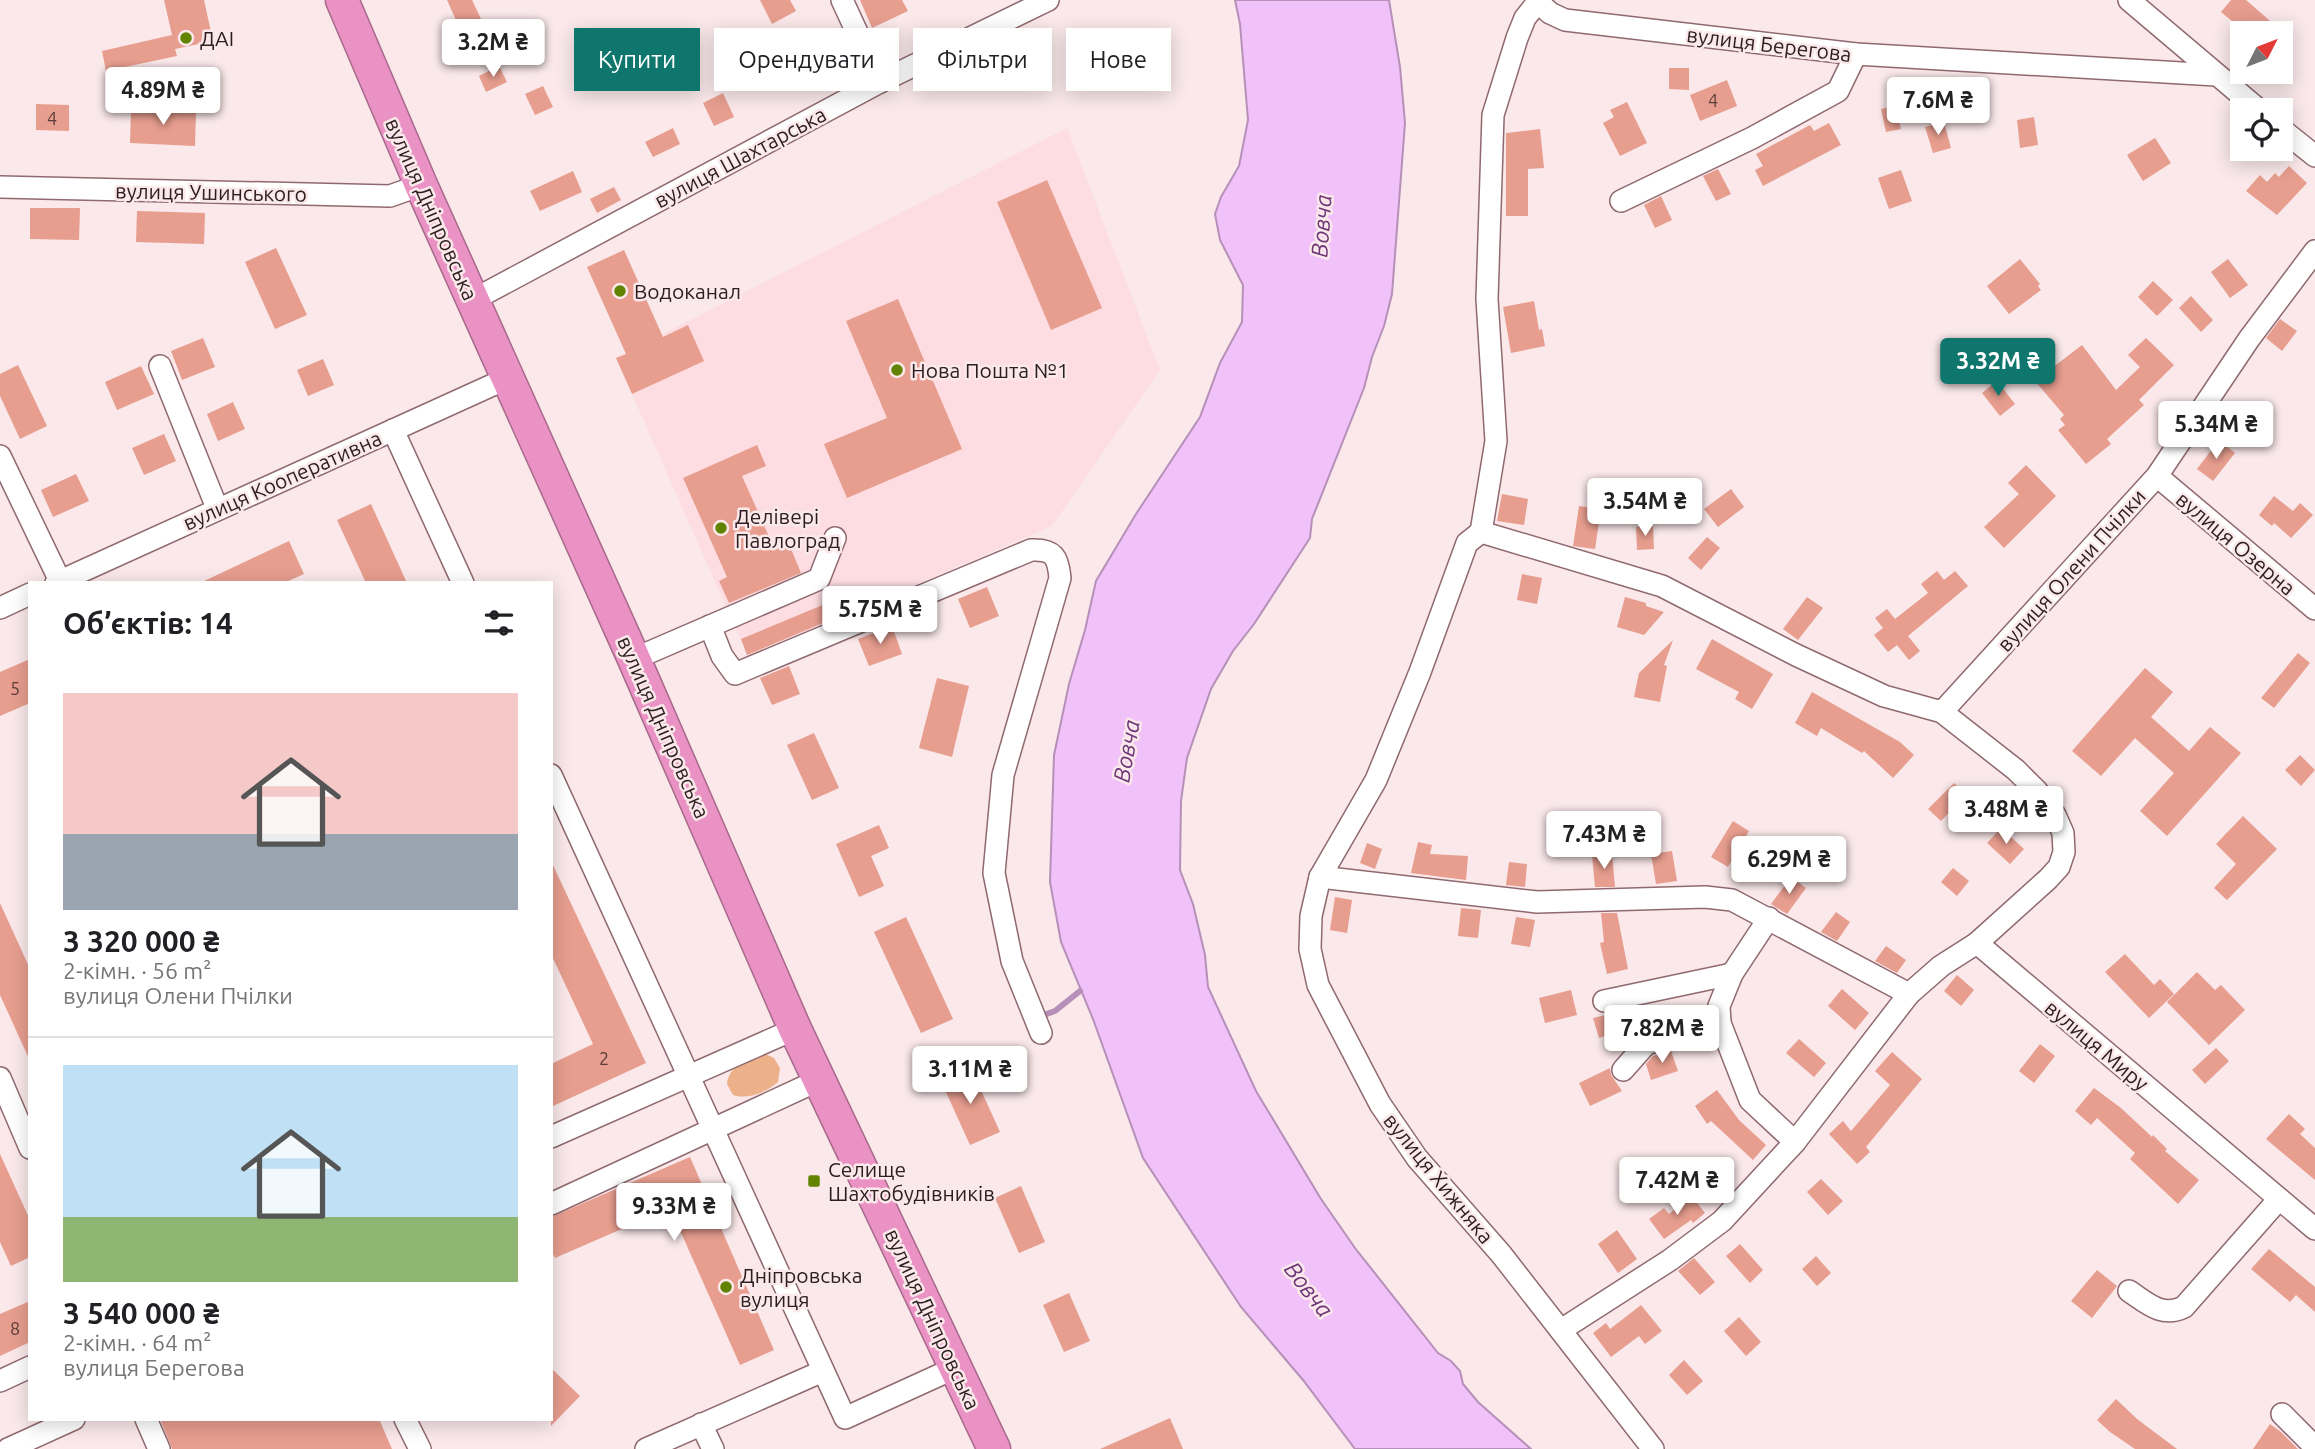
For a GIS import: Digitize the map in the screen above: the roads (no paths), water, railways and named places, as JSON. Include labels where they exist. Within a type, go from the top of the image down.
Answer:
[{"type":"highway","name":"вулиця Дніпровська","points":[[342,0],[421,185],[634,659],[795,1030],[994,1449]]},
{"type":"street","points":[[842,0],[855,28]]},
{"type":"street","name":"вулиця Шахтарська","points":[[899,73],[1048,0]]},
{"type":"street","points":[[2129,0],[2244,98]]},
{"type":"street","name":"вулиця Берегова","points":[[1481,532],[1496,441],[1487,299],[1493,115],[1517,38],[1525,18],[1537,1],[1550,13],[1565,20],[1856,54],[2216,75]]},
{"type":"street","points":[[1621,201],[1752,138],[1838,91],[1856,54]]},
{"type":"street","name":"вулиця Шахтарська","points":[[473,300],[863,91]]},
{"type":"street","points":[[2293,138],[2315,156]]},
{"type":"street","name":"вулиця Ушинського","points":[[0,187],[390,195],[421,185]]},
{"type":"street","name":"вулиця Олени Пчілки","points":[[1942,712],[2157,476],[2249,339],[2315,251]]},
{"type":"street","points":[[160,366],[217,508]]},
{"type":"street","name":"вулиця Кооперативна","points":[[60,581],[508,378]]},
{"type":"street","points":[[393,430],[462,581]]},
{"type":"street","points":[[0,456],[58,581]]},
{"type":"street","name":"вулиця Озерна","points":[[2157,476],[2315,609]]},
{"type":"street","points":[[1481,532],[1662,586],[1796,655],[1884,696],[1942,712],[2016,770],[2037,791],[2055,815],[2063,833],[2064,852],[2059,867],[1977,943],[1941,966],[1909,993],[1795,1142],[1722,1221],[1670,1260],[1561,1330]]},
{"type":"street","name":"вулиця Хижняка","points":[[1481,532],[1466,543],[1420,672],[1376,780],[1320,877],[1311,916],[1310,949],[1318,985],[1380,1104],[1417,1158],[1501,1254],[1653,1449]]},
{"type":"street","points":[[634,659],[819,579],[835,538]]},
{"type":"street","points":[[710,626],[722,656],[735,674],[1031,550],[1044,550],[1054,556],[1059,565],[1060,578],[1003,775],[994,873],[1012,961],[1041,1033]]},
{"type":"street","points":[[0,608],[28,595]]},
{"type":"street","points":[[553,779],[845,1418],[957,1367]]},
{"type":"street","points":[[1320,877],[1537,902],[1705,897],[1732,900],[1909,993]]},
{"type":"street","points":[[1769,918],[1732,974],[1719,1006],[1720,1023],[1750,1100],[1795,1142]]},
{"type":"street","name":"вулиця Миру","points":[[1977,943],[2315,1229]]},
{"type":"street","points":[[1604,1001],[1732,974]]},
{"type":"street","points":[[1623,1070],[1646,1044],[1720,1023]]},
{"type":"street","points":[[553,1136],[795,1030]]},
{"type":"street","points":[[0,1079],[28,1143]]},
{"type":"street","points":[[553,1203],[819,1080]]},
{"type":"street","points":[[2129,1291],[2155,1308],[2167,1312],[2184,1307],[2279,1199]]},
{"type":"street","points":[[0,1381],[28,1368]]},
{"type":"street","points":[[646,1449],[823,1371]]},
{"type":"street","points":[[2282,1414],[2315,1444]]},
{"type":"street","points":[[16,1447],[70,1421]]},
{"type":"street","points":[[147,1421],[159,1449]]},
{"type":"street","points":[[406,1421],[420,1449]]},
{"type":"street","points":[[701,1424],[713,1449]]},
{"type":"water","name":"Вовча","points":[[1235,0],[1389,0],[1400,67],[1405,123],[1392,294],[1384,326],[1364,388],[1312,519],[1310,538],[1254,624],[1233,651],[1211,689],[1187,758],[1181,801],[1180,870],[1193,904],[1205,955],[1208,987],[1256,1091],[1321,1199],[1355,1248],[1438,1353],[1460,1371],[1463,1384],[1478,1402],[1531,1449],[1355,1449],[1303,1380],[1241,1307],[1143,1158],[1093,1019],[1061,942],[1050,882],[1054,755],[1096,581],[1136,514],[1200,417],[1220,363],[1242,322],[1243,285],[1220,240],[1215,214],[1221,197],[1239,166],[1248,120],[1240,24]]},
{"type":"waterway","points":[[1041,1016],[1055,1011],[1080,991]]},
{"type":"place","name":"ДАІ","points":[[186,38]]},
{"type":"place","name":"Водоканал","points":[[620,291]]},
{"type":"place","name":"Нова Пошта №1","points":[[897,370]]},
{"type":"place","name":"Делівері Павлоград","points":[[721,528]]},
{"type":"place","name":"Селище Шахтобудівників","points":[[814,1181]]},
{"type":"place","name":"Дніпровська вулиця","points":[[726,1287]]}]
